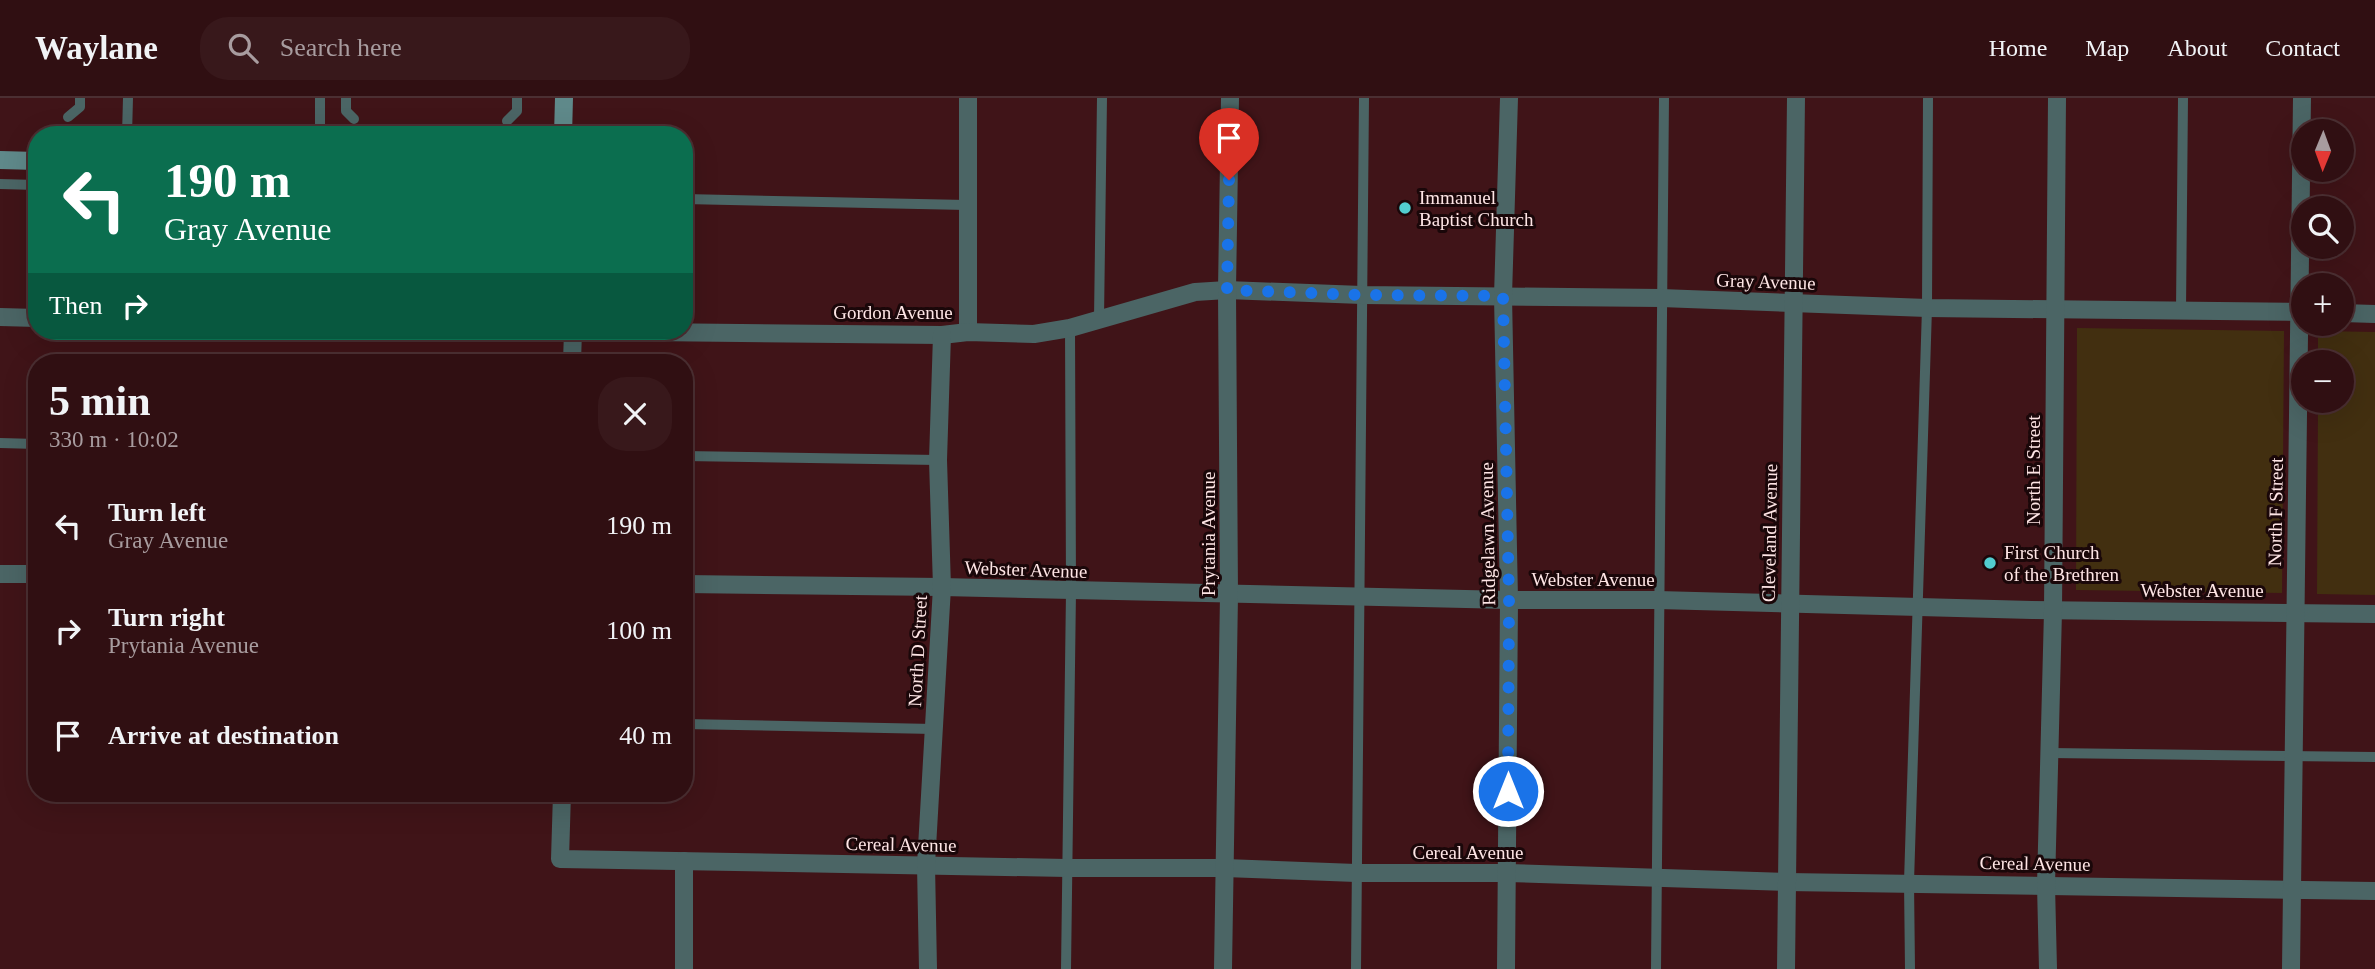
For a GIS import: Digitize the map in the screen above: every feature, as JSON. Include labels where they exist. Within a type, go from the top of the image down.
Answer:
[{"type":"street","points":[[563,126],[564,98]]},
{"type":"street","points":[[968,98],[968,332]]},
{"type":"street","name":"Prytania Avenue","points":[[1223,969],[1229,595],[1227,290],[1230,98]]},
{"type":"street","name":"Ridgelawn Avenue","points":[[1506,969],[1509,600],[1503,296],[1509,98]]},
{"type":"street","name":"Cleveland Avenue","points":[[1786,969],[1796,98]]},
{"type":"street","name":"North E Street","points":[[2048,969],[2046,885],[2053,611],[2057,98]]},
{"type":"street","name":"North F Street","points":[[2301,273],[2302,98]]},
{"type":"street","points":[[0,160],[28,161]]},
{"type":"street","name":"Gordon Avenue","points":[[693,332],[1034,334],[1070,328],[1195,292],[1227,290]]},
{"type":"street","name":"Gray Avenue","points":[[1227,290],[1362,295],[1661,298],[1927,307],[2291,312]]},
{"type":"street","points":[[2354,313],[2375,314]]},
{"type":"street","points":[[0,317],[28,318]]},
{"type":"street","name":"North D Street","points":[[928,969],[926,865],[942,587],[938,460],[942,335]]},
{"type":"street","name":"North F Street","points":[[2291,969],[2301,336]]},
{"type":"street","points":[[0,574],[28,574]]},
{"type":"street","name":"Webster Avenue","points":[[693,584],[1509,600],[1658,600],[2053,611],[2375,614]]},
{"type":"street","name":"Cereal Avenue","points":[[562,802],[560,859],[1067,868],[1225,868],[1787,882],[2375,891]]},
{"type":"street","points":[[684,861],[684,969]]},
{"type":"lane","points":[[68,117],[80,107],[80,98]]},
{"type":"lane","points":[[127,126],[128,98]]},
{"type":"lane","points":[[320,98],[320,126]]},
{"type":"lane","points":[[346,98],[346,111],[354,119]]},
{"type":"lane","points":[[508,121],[517,111],[517,98]]},
{"type":"lane","points":[[1099,318],[1102,98]]},
{"type":"lane","points":[[1356,969],[1364,98]]},
{"type":"lane","points":[[1656,969],[1664,98]]},
{"type":"lane","points":[[1910,969],[1909,882],[1927,307],[1928,98]]},
{"type":"lane","points":[[2181,310],[2183,98]]},
{"type":"lane","points":[[0,184],[28,185]]},
{"type":"lane","points":[[693,199],[967,205]]},
{"type":"lane","points":[[1066,969],[1071,591],[1070,328]]},
{"type":"lane","points":[[0,443],[28,444]]},
{"type":"lane","points":[[693,456],[938,460]]},
{"type":"lane","points":[[693,724],[934,729]]},
{"type":"lane","points":[[2050,753],[2375,757]]},
{"type":"shaded area","points":[[2077,328],[2284,331],[2282,593],[2076,590]]},
{"type":"shaded area","points":[[2354,332],[2375,332],[2375,595],[2317,594],[2318,413],[2354,413],[2354,350],[2318,350],[2318,336],[2354,336]]},
{"type":"place","name":"Immanuel Baptist Church","points":[[1405,208]]},
{"type":"place","name":"First Church of the Brethren","points":[[1990,563]]},
{"type":"route","points":[[1229,180],[1227,290],[1503,296],[1509,600],[1508,791]]}]
